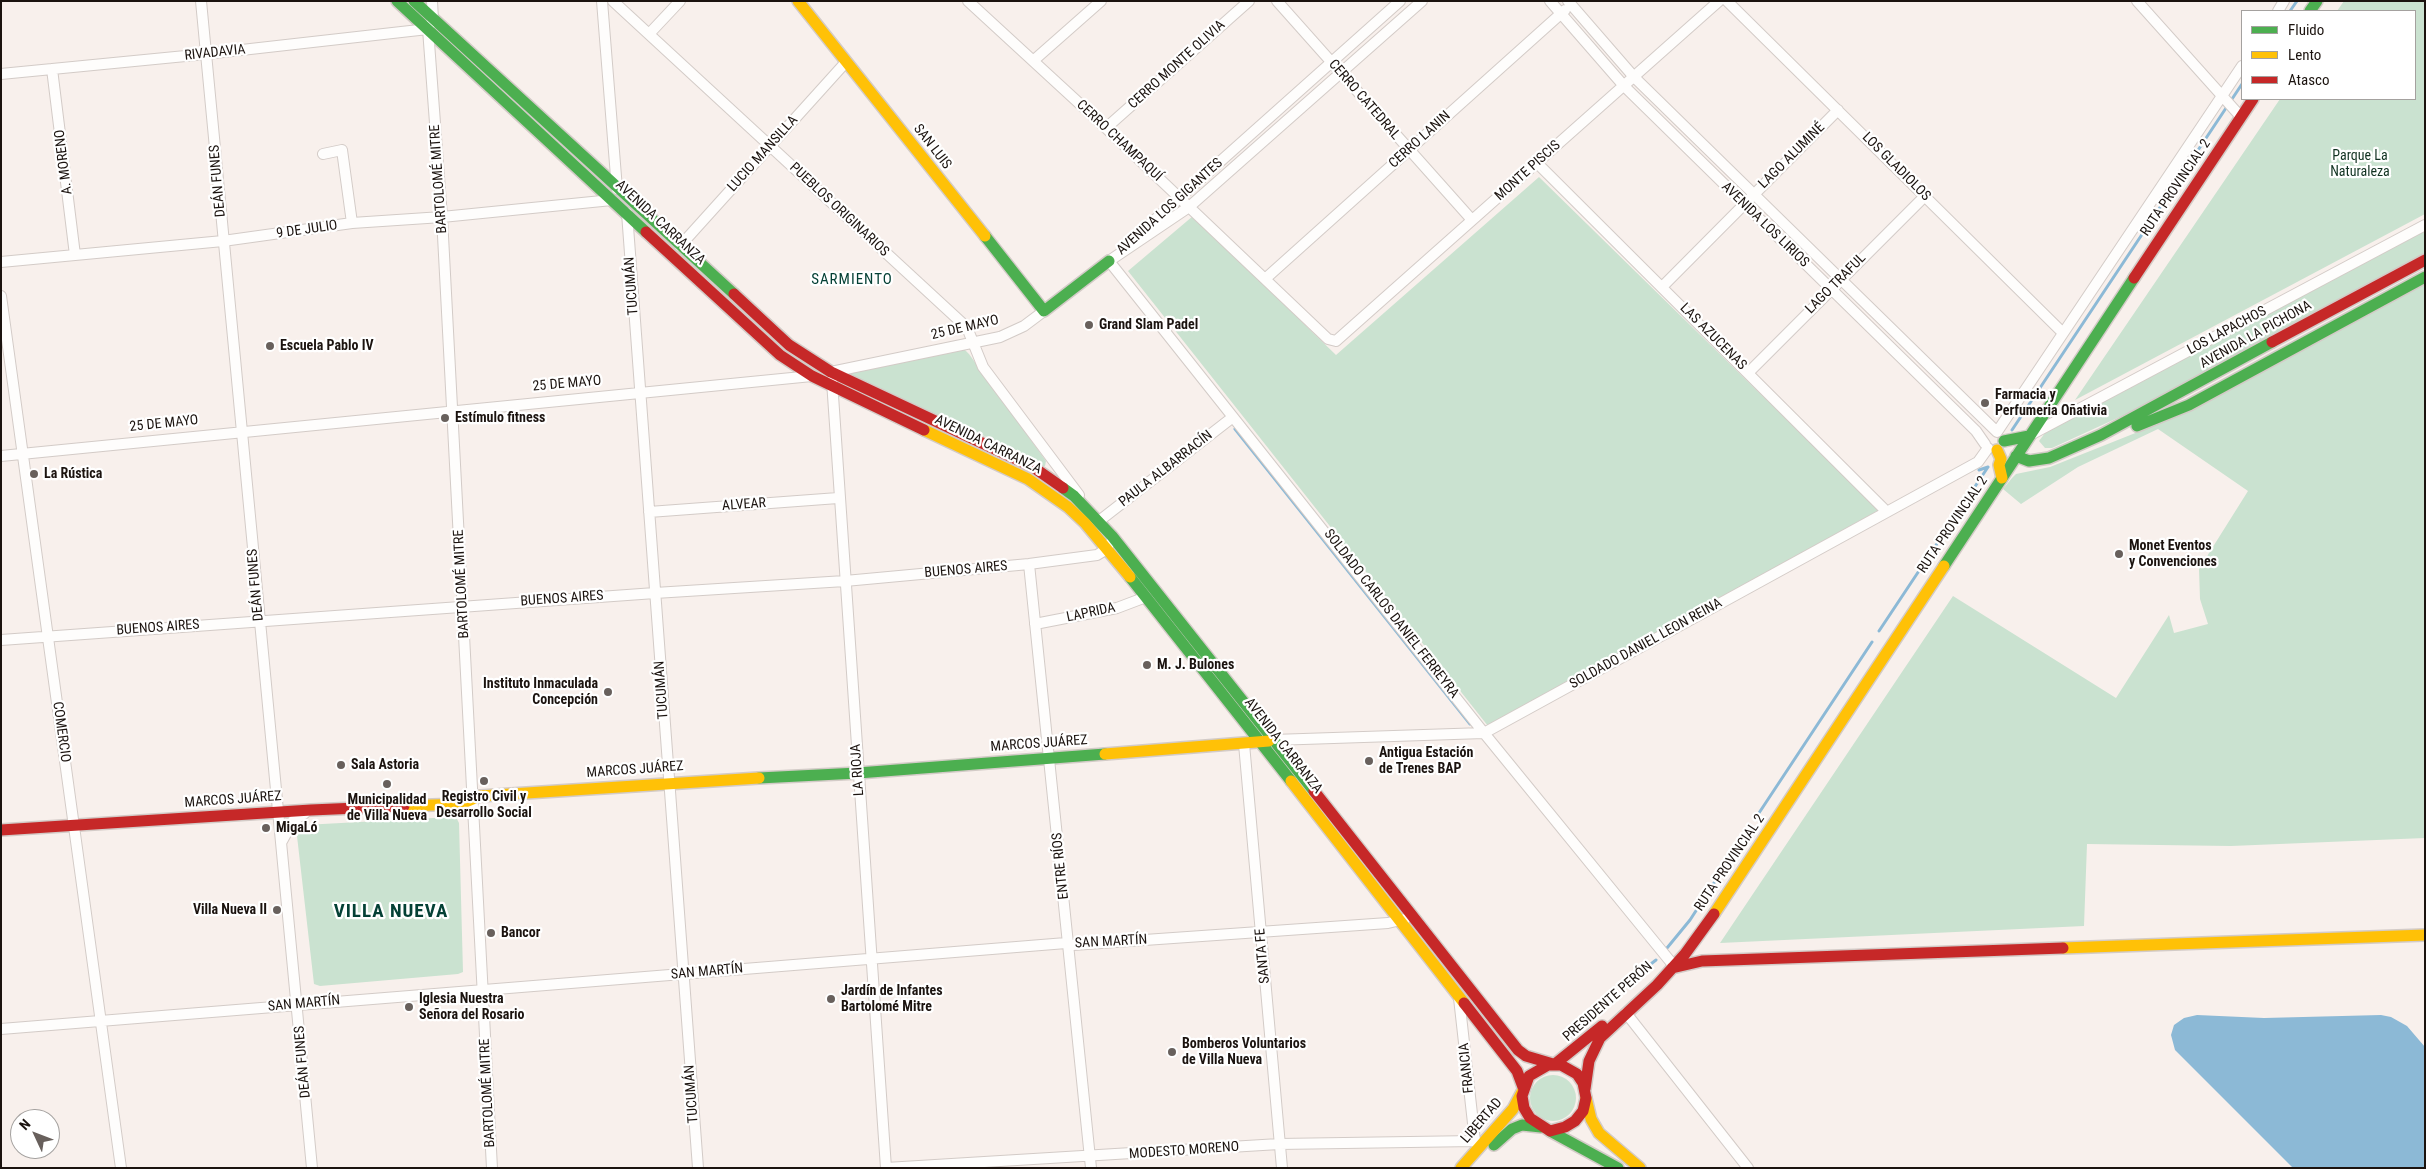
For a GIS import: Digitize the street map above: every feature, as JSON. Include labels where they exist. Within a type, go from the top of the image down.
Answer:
[{"type":"main road","name":"AVENIDA CARRANZA","points":[[397,1],[431,24],[615,194],[680,246],[789,345],[831,372],[1033,467],[1074,496],[1095,516],[1267,741],[1400,920],[1517,1071],[1523,1089]]},
{"type":"main road","name":"AVENIDA CARRANZA","points":[[414,1],[431,24]]},
{"type":"main road","name":"SAN LUIS","points":[[798,1],[1044,311]]},
{"type":"main road","name":"RUTA PROVINCIAL 2","points":[[1674,966],[1739,877],[2252,100]]},
{"type":"main road","name":"AVENIDA CARRANZA","points":[[615,194],[627,213],[780,355],[812,376],[1028,479],[1068,508],[1107,549],[1413,916],[1518,1050],[1526,1056],[1554,1064]]},
{"type":"main road","name":"AVENIDA LA PICHONA","points":[[2016,456],[2029,460],[2049,458],[2101,435],[2425,260]]},
{"type":"main road","name":"25 DE MAYO","points":[[1044,311],[1109,261]]},
{"type":"main road","name":"AVENIDA LA PICHONA","points":[[2101,435],[2142,424],[2189,405],[2425,277]]},
{"type":"main road","points":[[2002,478],[1999,464],[2001,458],[1994,443],[2029,436]]},
{"type":"main road","name":"MARCOS JUÁREZ","points":[[1,830],[310,810],[461,804],[480,796],[668,782],[858,773],[1267,741]]},
{"type":"main road","points":[[1674,966],[1702,960],[2425,936]]},
{"type":"main road","name":"PRESIDENTE PERÓN","points":[[1586,1094],[1589,1061],[1600,1038],[1674,966]]},
{"type":"main road","name":"PRESIDENTE PERÓN","points":[[1554,1064],[1674,966]]},
{"type":"main road","points":[[1618,1168],[1534,1122],[1526,1113],[1522,1102],[1523,1089],[1533,1072],[1544,1066],[1554,1064],[1567,1067],[1577,1074],[1586,1094],[1592,1119],[1599,1133],[1640,1168]]},
{"type":"main road","name":"LIBERTAD","points":[[1461,1168],[1477,1144],[1514,1109],[1523,1089]]},
{"type":"main road","points":[[1547,1129],[1565,1127],[1576,1120],[1583,1110],[1586,1094]]},
{"type":"main road","name":"LIBERTAD","points":[[1472,1168],[1503,1135],[1512,1129],[1522,1125],[1547,1129]]},
{"type":"street","name":"DEÁN FUNES","points":[[201,1],[312,1168]]},
{"type":"street","name":"BARTOLOMÉ MITRE","points":[[432,1],[431,24],[464,606],[471,800],[492,1168]]},
{"type":"street","points":[[602,1],[615,194]]},
{"type":"street","name":"PUEBLOS ORIGINARIOS","points":[[613,1],[962,323],[974,342],[983,366],[1095,516]]},
{"type":"street","points":[[649,34],[680,1]]},
{"type":"street","name":"CERRO CHAMPAQUÍ","points":[[968,1],[1106,128],[1328,339],[1336,341]]},
{"type":"street","points":[[1033,61],[1101,1]]},
{"type":"street","name":"CERRO MONTE OLIVIA","points":[[1106,128],[1248,1]]},
{"type":"street","name":"CERRO CATEDRAL","points":[[1277,1],[1472,220]]},
{"type":"street","name":"AVENIDA LOS GIGANTES","points":[[1109,261],[1400,1]]},
{"type":"street","name":"AVENIDA LOS GIGANTES","points":[[1109,261],[1189,207],[1422,1]]},
{"type":"street","name":"AVENIDA LOS LIRIOS","points":[[1550,1],[1624,86],[1976,431],[1994,443]]},
{"type":"street","name":"MONTE PISCIS","points":[[1336,341],[1719,1]]},
{"type":"street","name":"LOS GLADIOLOS","points":[[1728,1],[2063,333]]},
{"type":"street","points":[[2137,1],[2241,117]]},
{"type":"street","name":"AVENIDA LOS LIRIOS","points":[[1572,2],[1634,77],[1841,279],[1994,443]]},
{"type":"street","name":"CERRO LANIN","points":[[1265,279],[1561,14],[1572,2]]},
{"type":"street","name":"RIVADAVIA","points":[[1,74],[206,54],[431,24]]},
{"type":"street","name":"LUCIO MANSILLA","points":[[680,246],[846,62]]},
{"type":"street","name":"SOLDADO DANIEL LEON REINA","points":[[1267,741],[1484,733],[1978,462],[1994,443],[2063,333],[2241,68]]},
{"type":"street","name":"A. MORENO","points":[[52,69],[75,255]]},
{"type":"street","name":"LAGO ALUMINÉ","points":[[1662,287],[1838,110]]},
{"type":"street","points":[[323,154],[342,150],[352,223]]},
{"type":"street","name":"LAS AZUCENAS","points":[[1537,163],[1887,512]]},
{"type":"street","name":"9 DE JULIO","points":[[1,262],[223,241],[352,223],[442,217],[615,194]]},
{"type":"street","name":"LAGO TRAFUL","points":[[1748,373],[1924,196]]},
{"type":"street","name":"TUCUMÁN","points":[[627,213],[682,974],[698,1168]]},
{"type":"street","name":"LOS LAPACHOS","points":[[2029,436],[2425,225]]},
{"type":"street","name":"SOLDADO CARLOS DANIEL FERREYRA","points":[[1109,261],[1484,733],[1674,966]]},
{"type":"street","name":"COMERCIO","points":[[1,296],[121,1168]]},
{"type":"street","name":"25 DE MAYO","points":[[1,456],[452,409],[812,376],[1000,337],[1014,332],[1044,311]]},
{"type":"street","name":"LA RIOJA","points":[[831,372],[838,498],[886,1168]]},
{"type":"street","name":"PAULA ALBARRACÍN","points":[[1095,516],[1233,417]]},
{"type":"street","name":"ALVEAR","points":[[649,512],[838,498]]},
{"type":"street","points":[[1107,549],[1112,536]]},
{"type":"street","name":"BUENOS AIRES","points":[[1,640],[464,606],[845,581],[1029,564],[1097,555],[1107,549]]},
{"type":"street","name":"ENTRE RÍOS","points":[[1029,564],[1090,1162]]},
{"type":"street","name":"LAPRIDA","points":[[1035,624],[1117,608],[1146,597]]},
{"type":"street","name":"SANTA FE","points":[[1244,744],[1282,1168]]},
{"type":"street","points":[[281,845],[286,831],[293,820],[310,810]]},
{"type":"street","name":"SAN MARTÍN","points":[[1,1029],[872,958],[1388,923],[1413,916]]},
{"type":"street","name":"FRANCIA","points":[[1459,995],[1477,1144]]},
{"type":"street","points":[[1626,1013],[1748,1168]]},
{"type":"street","name":"MODESTO MORENO","points":[[886,1168],[1090,1162],[1279,1144],[1477,1144]]},
{"type":"green space","name":"Parque La Naturaleza","points":[[2344,1],[2425,1],[2425,214],[2075,400],[2279,100],[2416,100],[2416,10],[2338,10]]},
{"type":"green space","points":[[1539,177],[1879,510],[1488,726],[1128,271],[1193,216],[1336,355]]},
{"type":"green space","points":[[2425,231],[2425,255],[2170,394],[2052,448],[2045,448],[2039,441],[2045,433]]},
{"type":"green space","points":[[2425,283],[2425,838],[2231,846],[2087,844],[2084,926],[1720,943],[1953,596],[2116,698],[2169,615],[2174,633],[2208,624],[2200,599],[2199,569],[2248,491],[2158,429],[2078,467],[2021,504],[2003,489],[2016,474],[2050,467],[2163,422]]},
{"type":"green space","points":[[963,348],[1046,461],[1045,466],[1016,450],[851,377],[851,372]]},
{"type":"green space","points":[[452,817],[457,819],[459,823],[463,972],[458,974],[320,986],[314,984],[297,836],[299,827],[304,825]]},
{"type":"green space","points":[[1558,1075],[1562,1076],[1572,1085],[1575,1089],[1575,1107],[1566,1117],[1558,1121],[1548,1121],[1540,1117],[1531,1107],[1530,1093],[1534,1085],[1544,1076]]},
{"type":"water","points":[[2197,1015],[2264,1018],[2381,1015],[2391,1017],[2407,1026],[2425,1047],[2425,1168],[2293,1168],[2175,1050],[2171,1035],[2174,1025],[2184,1018]]},
{"type":"waterway","points":[[2291,10],[2297,1]]},
{"type":"waterway","points":[[2012,430],[2241,86]]},
{"type":"waterway","points":[[1235,429],[1470,724]]},
{"type":"waterway","points":[[1979,470],[1988,467]]},
{"type":"waterway","points":[[1879,631],[1988,467]]},
{"type":"waterway","points":[[1755,819],[1872,642]]},
{"type":"waterway","points":[[1667,948],[1690,920],[1747,832]]},
{"type":"waterway","points":[[1625,984],[1656,960]]},
{"type":"waterway","points":[[1578,1022],[1612,994]]},
{"type":"traffic: fast","points":[[397,1],[646,232]]},
{"type":"traffic: fast","points":[[414,1],[734,294]]},
{"type":"traffic: fast","points":[[2311,10],[2317,1]]},
{"type":"traffic: fast","points":[[985,236],[1044,311],[1109,261]]},
{"type":"traffic: fast","points":[[2137,426],[2189,405],[2425,277]]},
{"type":"traffic: fast","points":[[1944,566],[2134,278]]},
{"type":"traffic: fast","points":[[2016,456],[2029,461],[2049,458],[2101,435],[2272,342]]},
{"type":"traffic: fast","points":[[2004,441],[2029,436]]},
{"type":"traffic: fast","points":[[1063,488],[1074,496],[1112,536],[1314,791]]},
{"type":"traffic: fast","points":[[1130,577],[1291,781]]},
{"type":"traffic: fast","points":[[759,778],[858,773],[1105,754]]},
{"type":"traffic: fast","points":[[1494,1145],[1512,1129],[1522,1125],[1541,1127]]},
{"type":"traffic: fast","points":[[1550,1131],[1618,1168]]},
{"type":"traffic: slow","points":[[798,1],[985,236]]},
{"type":"traffic: slow","points":[[924,430],[1028,479],[1068,507],[1085,523],[1130,577]]},
{"type":"traffic: slow","points":[[1997,450],[2001,459],[1999,465],[2002,478]]},
{"type":"traffic: slow","points":[[1714,914],[1944,566]]},
{"type":"traffic: slow","points":[[1105,754],[1269,741]]},
{"type":"traffic: slow","points":[[404,806],[461,804],[480,796],[759,778]]},
{"type":"traffic: slow","points":[[1291,781],[1464,1003]]},
{"type":"traffic: slow","points":[[2063,948],[2425,935]]},
{"type":"traffic: slow","points":[[1461,1168],[1513,1109],[1522,1092]]},
{"type":"traffic: slow","points":[[1586,1098],[1591,1119],[1599,1133],[1640,1168]]},
{"type":"traffic: jam","points":[[2134,278],[2252,100]]},
{"type":"traffic: jam","points":[[646,232],[780,355],[812,376],[924,430]]},
{"type":"traffic: jam","points":[[2272,342],[2425,260]]},
{"type":"traffic: jam","points":[[734,294],[789,345],[831,372],[1033,467],[1063,488]]},
{"type":"traffic: jam","points":[[1314,791],[1518,1050],[1526,1056],[1553,1064]]},
{"type":"traffic: jam","points":[[1,830],[311,810],[404,806]]},
{"type":"traffic: jam","points":[[1585,1089],[1589,1061],[1600,1038],[1657,985],[1685,954],[1714,914]]},
{"type":"traffic: jam","points":[[1672,968],[1702,961],[2063,948]]},
{"type":"traffic: jam","points":[[1464,1003],[1517,1071],[1523,1087]]},
{"type":"traffic: jam","points":[[1555,1064],[1602,1026]]},
{"type":"traffic: jam","points":[[1548,1065],[1561,1065],[1577,1074],[1583,1083],[1586,1098],[1583,1111],[1575,1121],[1565,1127],[1550,1131],[1530,1118],[1524,1108],[1522,1096],[1529,1076],[1548,1065]]},
{"type":"place","name":"Grand Slam Padel","points":[[1089,325]]},
{"type":"place","name":"Escuela Pablo IV","points":[[270,346]]},
{"type":"place","name":"Farmacia y Perfumeria Oñativia","points":[[1985,403]]},
{"type":"place","name":"Estímulo fitness","points":[[445,418]]},
{"type":"place","name":"La Rústica","points":[[34,474]]},
{"type":"place","name":"Monet Eventos y Convenciones","points":[[2119,554]]},
{"type":"place","name":"M. J. Bulones","points":[[1147,665]]},
{"type":"place","name":"Instituto Inmaculada Concepción","points":[[608,692]]},
{"type":"place","name":"Antigua Estación de Trenes BAP","points":[[1369,761]]},
{"type":"place","name":"Sala Astoria","points":[[341,765]]},
{"type":"place","name":"Registro Civil y Desarrollo Social","points":[[484,781]]},
{"type":"place","name":"Municipalidad de Villa Nueva","points":[[387,784]]},
{"type":"place","name":"MigaLó","points":[[266,828]]},
{"type":"place","name":"Villa Nueva II","points":[[277,910]]},
{"type":"place","name":"Bancor","points":[[491,933]]},
{"type":"place","name":"Jardín de Infantes Bartolomé Mitre","points":[[831,999]]},
{"type":"place","name":"Iglesia Nuestra Señora del Rosario","points":[[409,1007]]},
{"type":"place","name":"Bomberos Voluntarios de Villa Nueva","points":[[1172,1052]]},
{"type":"district","name":"SARMIENTO","points":[[852,280]]},
{"type":"district","name":"VILLA NUEVA","points":[[391,912]]}]
